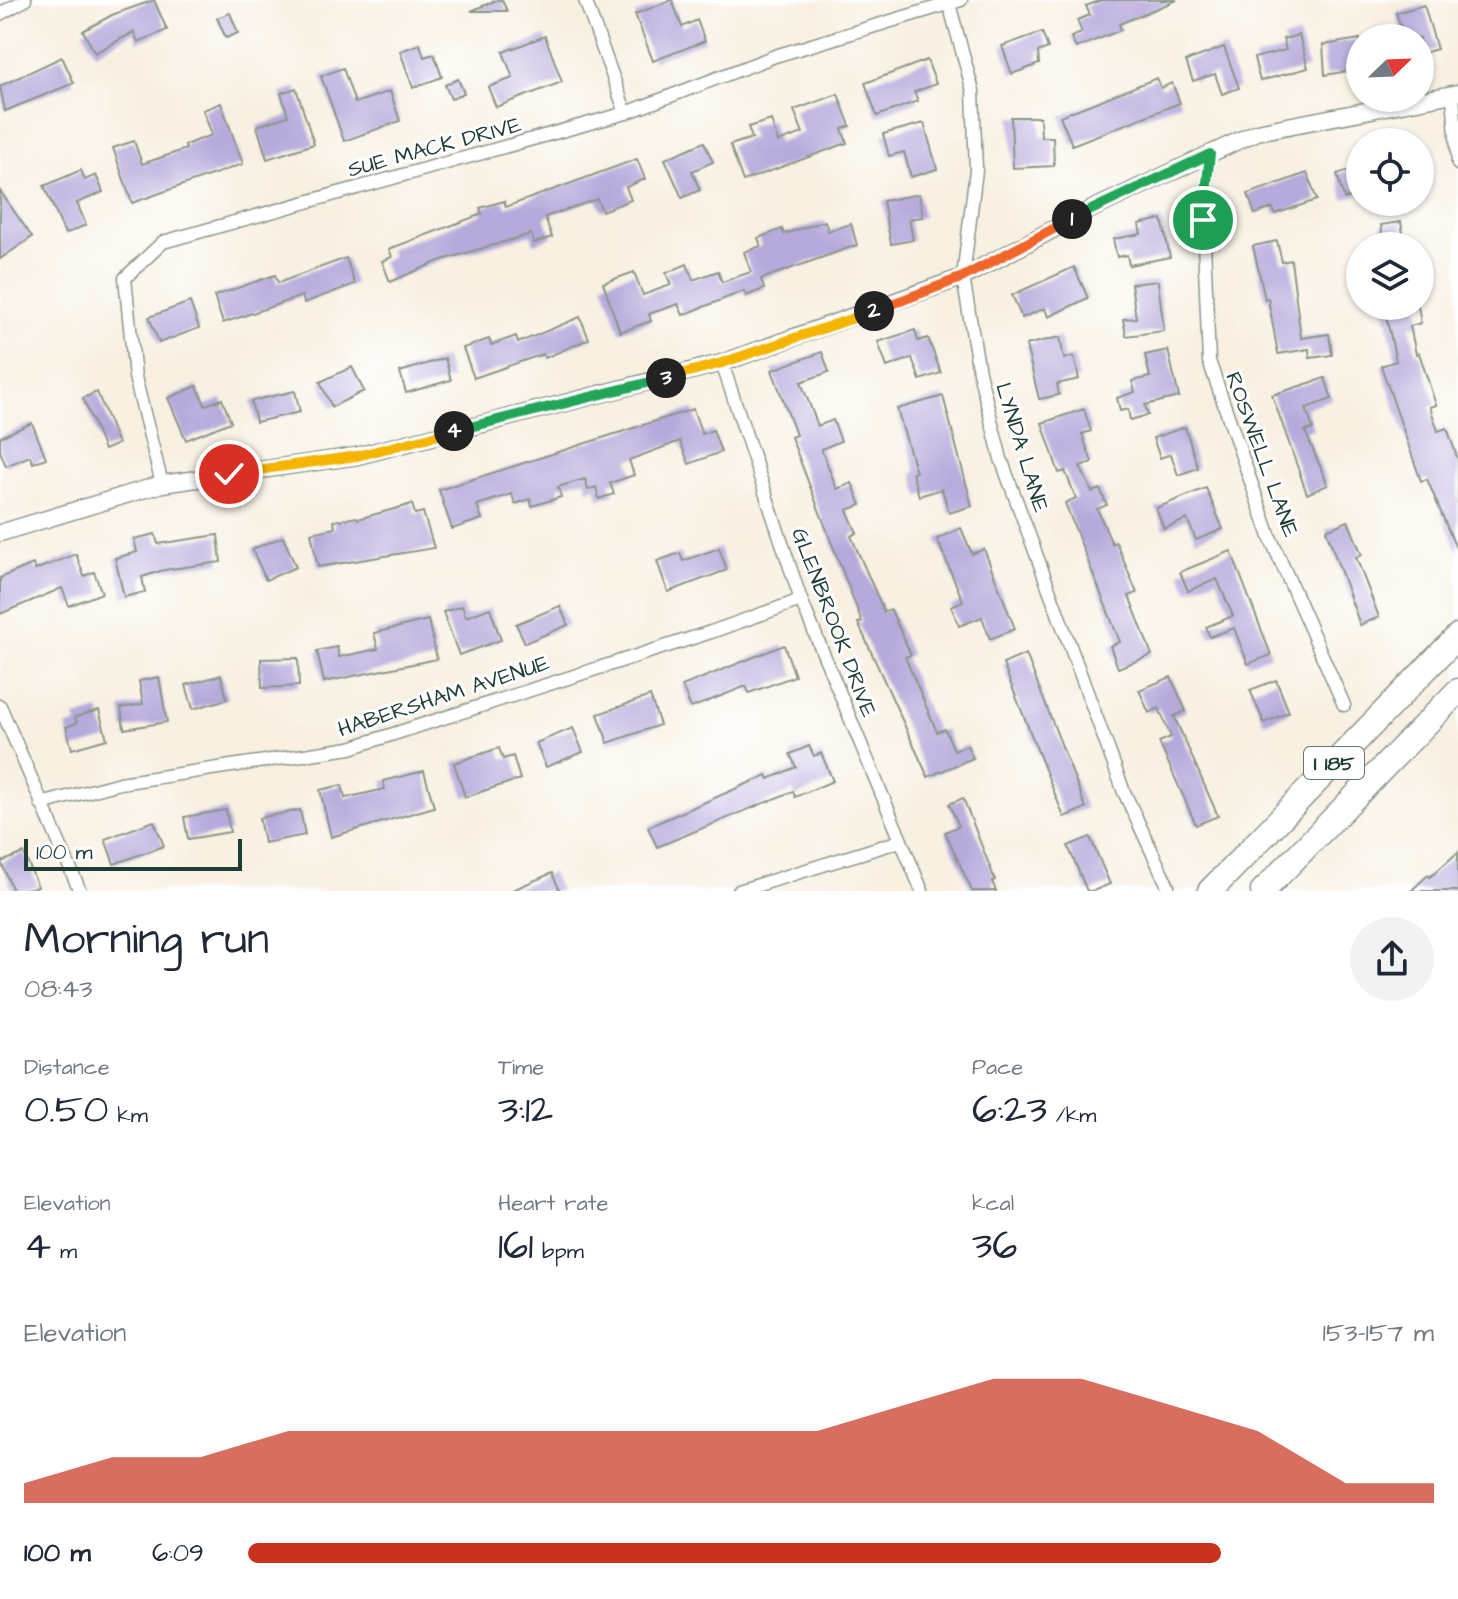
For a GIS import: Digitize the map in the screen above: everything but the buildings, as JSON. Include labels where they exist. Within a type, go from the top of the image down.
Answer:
[{"type":"highway","name":"I 185","points":[[1210,891],[1458,636]]},
{"type":"highway","name":"I 185","points":[[1263,891],[1458,691]]},
{"type":"street","points":[[0,14],[25,0]]},
{"type":"street","points":[[585,0],[626,113]]},
{"type":"street","name":"SUE MACK DRIVE","points":[[162,484],[135,377],[125,278],[163,242],[626,113],[775,56],[953,1]]},
{"type":"street","name":"LYNDA LANE","points":[[953,1],[973,91],[976,170],[963,277],[979,372],[1001,459],[1124,792],[1168,886]]},
{"type":"street","points":[[0,533],[162,484],[357,456],[722,363],[963,277],[1088,211],[1257,132],[1455,93],[1458,164]]},
{"type":"street","name":"ROSWELL LANE","points":[[1210,154],[1203,220],[1209,361],[1270,537],[1344,705]]},
{"type":"street","name":"GLENBROOK DRIVE","points":[[722,363],[801,600],[922,891]]},
{"type":"street","name":"HABERSHAM AVENUE","points":[[41,804],[120,783],[350,748],[801,600]]},
{"type":"street","points":[[0,706],[80,891]]},
{"type":"street","points":[[739,891],[900,841]]},
{"type":"route","points":[[229,474],[357,456],[722,363],[963,277],[1088,211],[1210,154],[1203,220]]}]
